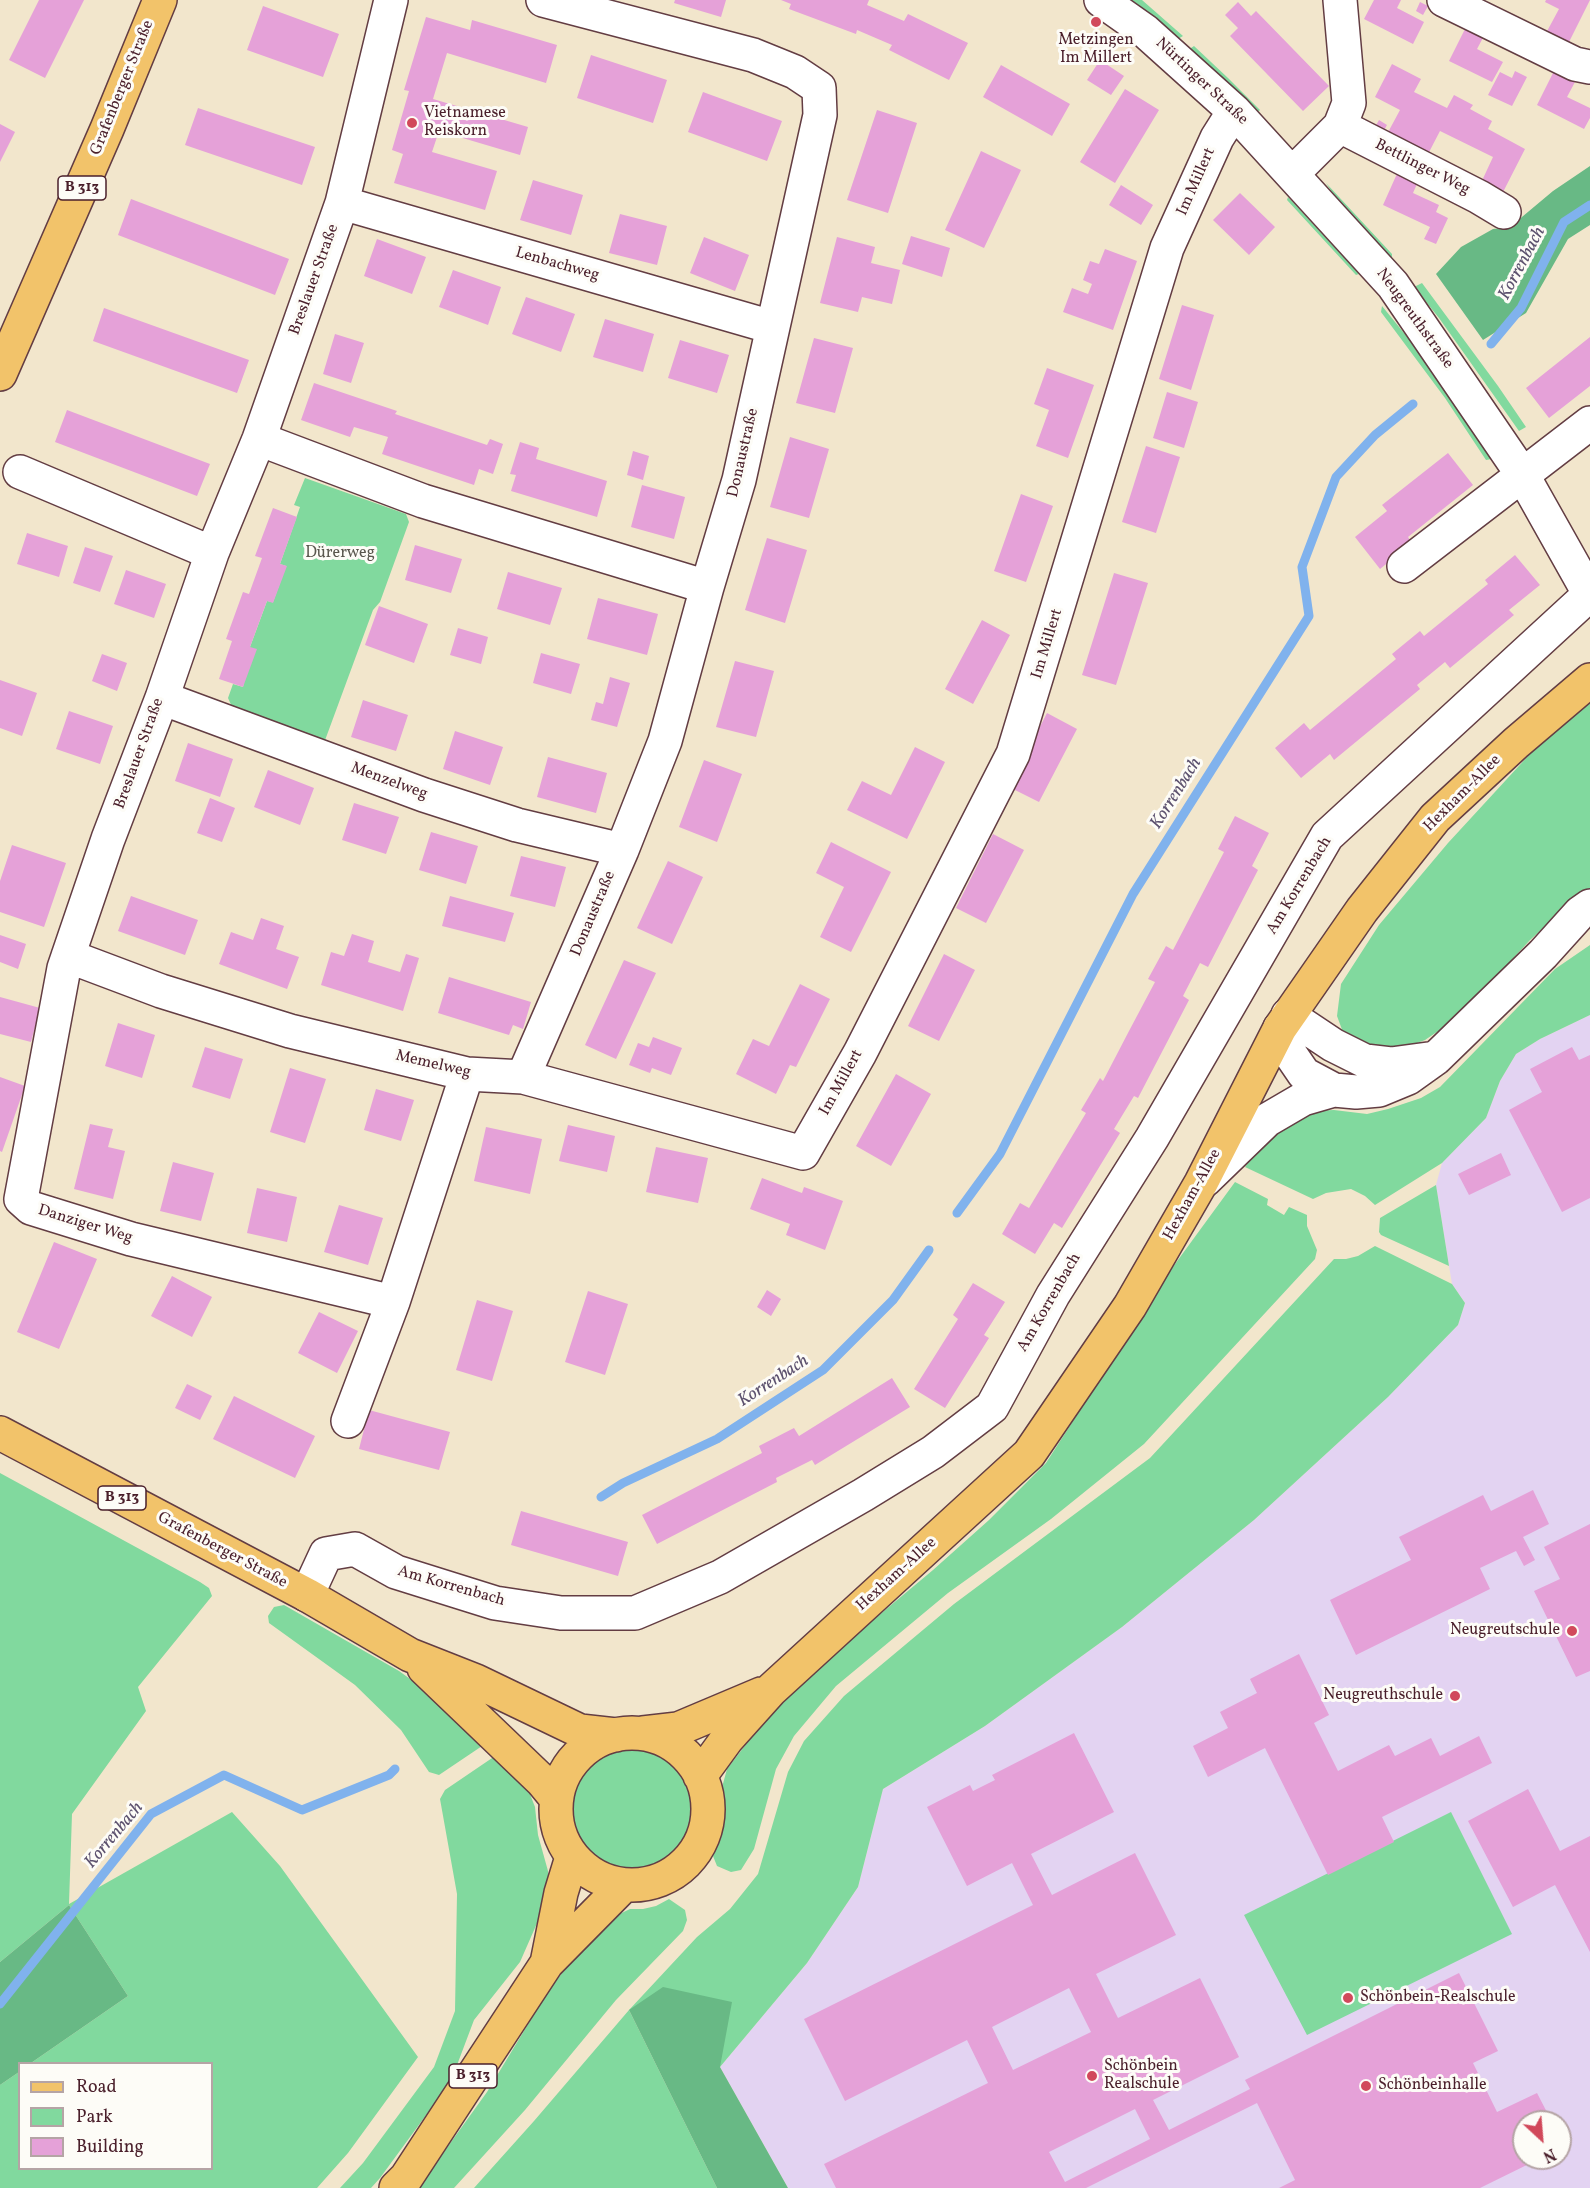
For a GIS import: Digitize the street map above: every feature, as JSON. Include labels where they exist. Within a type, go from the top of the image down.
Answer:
[{"type":"main road","name":"Grafenberger Straße","points":[[0,374],[107,129],[159,0]]},
{"type":"main road","name":"Hexham-Allee","points":[[700,1776],[728,1739],[771,1690],[1029,1454],[1130,1306],[1201,1183],[1284,1022],[1362,910],[1435,818],[1516,743],[1590,680]]},
{"type":"main road","name":"Grafenberger Straße","points":[[0,1433],[307,1595],[410,1655],[476,1681],[580,1731],[628,1734]]},
{"type":"main road","name":"Grafenberger Straße","points":[[410,1655],[542,1781],[556,1798]]},
{"type":"main road","name":"Hexham-Allee","points":[[628,1734],[678,1729],[771,1690]]},
{"type":"main road","points":[[628,1734],[664,1740],[685,1754],[700,1776],[707,1796],[707,1819],[700,1842],[686,1862],[668,1875],[647,1883],[624,1885],[604,1880],[587,1870],[572,1857],[562,1839],[556,1819],[556,1798],[562,1777],[574,1760],[592,1744],[628,1734]]},
{"type":"main road","name":"B 313","points":[[547,1963],[561,1893],[572,1857]]},
{"type":"main road","name":"B 313","points":[[396,2188],[406,2178],[547,1963],[624,1885]]},
{"type":"street","name":"Breslauer Straße","points":[[68,956],[212,553],[259,439],[342,203],[391,0]]},
{"type":"street","name":"Donaustraße","points":[[523,1077],[621,850],[665,741],[706,587],[739,480],[820,115],[819,88],[795,72],[753,55],[543,0]]},
{"type":"street","name":"Nürtinger Straße","points":[[1101,0],[1145,31],[1234,111],[1292,174]]},
{"type":"street","points":[[1292,174],[1340,126],[1350,103],[1340,0]]},
{"type":"street","points":[[1444,0],[1575,64],[1590,67]]},
{"type":"street","name":"Im Millert","points":[[803,1153],[860,1053],[1013,754],[1167,248],[1217,138],[1234,111]]},
{"type":"street","name":"Bettlinger Weg","points":[[1340,126],[1504,212]]},
{"type":"street","name":"Neugreuthstraße","points":[[1292,174],[1393,285],[1522,474],[1590,594]]},
{"type":"street","name":"Lenbachweg","points":[[342,203],[772,327]]},
{"type":"street","points":[[1404,566],[1590,423]]},
{"type":"street","points":[[259,439],[423,501],[706,587]]},
{"type":"street","points":[[20,472],[212,553]]},
{"type":"street","name":"Am Korrenbach","points":[[307,1595],[326,1554],[355,1549],[396,1572],[495,1602],[561,1613],[634,1613],[720,1577],[853,1501],[933,1452],[992,1407],[1053,1294],[1152,1138],[1327,836],[1590,594]]},
{"type":"street","name":"Menzelweg","points":[[162,698],[424,795],[517,825],[621,850]]},
{"type":"street","points":[[1201,1183],[1267,1120],[1303,1099],[1334,1090],[1356,1092],[1379,1090],[1408,1078],[1436,1058],[1543,954],[1580,913],[1590,906]]},
{"type":"street","points":[[1543,954],[1590,933]]},
{"type":"street","name":"Memelweg","points":[[68,956],[161,991],[279,1027],[467,1074],[523,1077],[803,1153]]},
{"type":"street","name":"Danziger Weg","points":[[68,956],[21,1199],[31,1208],[131,1239],[393,1302]]},
{"type":"street","points":[[1284,1022],[1365,1061],[1391,1064],[1436,1058]]},
{"type":"street","points":[[1284,1022],[1291,1055],[1305,1074],[1334,1090]]},
{"type":"street","points":[[348,1421],[393,1302],[467,1074]]},
{"type":"shaded area","points":[[1590,1015],[1590,2188],[788,2188],[720,2067],[807,1963],[858,1887],[883,1789],[985,1726],[1122,1627],[1254,1520],[1388,1397],[1458,1325],[1465,1303],[1452,1284],[1436,1185],[1442,1163],[1486,1118],[1500,1081],[1516,1054],[1540,1039]]},
{"type":"green space","points":[[1130,0],[1142,0],[1183,36],[1178,39]]},
{"type":"green space","points":[[1194,46],[1260,110],[1255,114],[1188,50]]},
{"type":"green space","points":[[1590,166],[1590,225],[1568,239],[1526,313],[1483,340],[1436,274],[1461,247],[1493,229],[1510,227],[1553,191]]},
{"type":"green space","points":[[1326,183],[1392,254],[1392,259],[1332,192]]},
{"type":"green space","points":[[1288,197],[1359,274],[1356,275],[1287,200]]},
{"type":"green space","points":[[1422,283],[1526,427],[1519,431],[1439,318],[1414,287]]},
{"type":"green space","points":[[1382,306],[1417,349],[1492,459],[1486,460],[1445,398],[1381,312]]},
{"type":"green space","name":"Dürerweg","points":[[305,478],[406,514],[409,522],[380,602],[373,610],[324,743],[232,707],[228,698],[233,684],[243,687],[250,647],[267,601],[273,602],[286,566],[280,564],[300,507],[294,505]]},
{"type":"green space","points":[[1590,700],[1590,890],[1573,901],[1530,940],[1459,1017],[1425,1040],[1391,1053],[1344,1035],[1337,1016],[1341,984],[1379,925],[1448,843],[1529,755]]},
{"type":"green space","points":[[1590,945],[1590,1015],[1540,1039],[1516,1054],[1500,1081],[1486,1118],[1442,1163],[1375,1205],[1365,1196],[1351,1189],[1326,1193],[1313,1199],[1245,1167],[1265,1139],[1311,1111],[1334,1110],[1367,1114],[1421,1098],[1440,1087],[1555,969]]},
{"type":"green space","points":[[1235,1182],[1268,1199],[1267,1205],[1284,1215],[1289,1207],[1307,1215],[1307,1226],[1317,1250],[1315,1259],[1144,1444],[1051,1519],[948,1593],[836,1686],[794,1736],[776,1769],[754,1849],[741,1870],[731,1872],[717,1866],[713,1856],[720,1831],[721,1791],[727,1769],[760,1726],[817,1667],[933,1570],[989,1520],[1046,1463],[1167,1275]]},
{"type":"green space","points":[[1436,1185],[1449,1266],[1381,1235],[1379,1232],[1380,1218]]},
{"type":"green space","points":[[1375,1246],[1452,1284],[1465,1303],[1458,1325],[1388,1397],[1254,1520],[1122,1627],[985,1726],[883,1789],[858,1887],[807,1963],[720,2067],[629,2010],[697,1937],[730,1909],[758,1874],[788,1772],[804,1741],[844,1696],[954,1604],[1150,1458],[1334,1259],[1358,1256]]},
{"type":"green space","points":[[0,1473],[200,1582],[209,1588],[212,1596],[138,1687],[146,1711],[72,1814],[69,1904],[232,1812],[280,1866],[418,2057],[348,2153],[317,2188],[0,2188],[0,2085],[18,2073],[18,2170],[213,2170],[213,2062],[32,2062],[128,1996],[69,1905],[0,1962]]},
{"type":"green space","points":[[284,1605],[399,1671],[438,1699],[488,1742],[439,1775],[429,1772],[401,1730],[355,1685],[269,1623],[268,1616],[274,1607]]},
{"type":"green space","points":[[632,1750],[655,1755],[674,1768],[687,1787],[692,1810],[687,1833],[674,1852],[655,1865],[632,1870],[609,1865],[590,1852],[577,1833],[572,1810],[577,1787],[590,1768],[609,1755]]},
{"type":"green space","points":[[498,1754],[528,1789],[535,1807],[538,1835],[548,1871],[548,1890],[538,1921],[520,1962],[474,2020],[451,2081],[380,2178],[371,2188],[340,2188],[363,2163],[434,2067],[455,2011],[457,1894],[440,1799],[445,1790]]},
{"type":"green space","points":[[1451,1812],[1512,1934],[1307,2035],[1244,1915]]},
{"type":"green space","points":[[669,1899],[685,1910],[687,1920],[683,1931],[616,2000],[525,2110],[454,2188],[418,2188],[487,2092],[550,1988],[605,1921],[630,1909],[656,1906]]},
{"type":"green space","points":[[69,1905],[128,1996],[32,2062],[18,2062],[18,2073],[0,2085],[0,1962]]},
{"type":"green space","points":[[663,1987],[732,2002],[720,2067],[788,2188],[717,2188],[629,2010]]},
{"type":"green space","points":[[629,2010],[717,2188],[474,2188],[534,2121]]},
{"type":"building","points":[[39,0],[84,0],[45,78],[9,60]]},
{"type":"building","points":[[675,0],[726,0],[721,17],[674,3]]},
{"type":"building","points":[[781,0],[869,0],[867,5],[904,21],[908,14],[968,43],[949,80],[889,50],[892,45],[857,30],[856,34],[789,9],[791,4]]},
{"type":"building","points":[[1374,0],[1401,0],[1397,8],[1424,22],[1413,44],[1364,19]]},
{"type":"building","points":[[1546,0],[1590,0],[1567,46],[1545,35],[1559,9],[1545,2]]},
{"type":"building","points":[[1238,2],[1251,16],[1256,11],[1329,86],[1303,111],[1230,36],[1238,28],[1225,15]]},
{"type":"building","points":[[1420,2],[1428,6],[1423,15],[1416,11]]},
{"type":"building","points":[[263,6],[339,34],[323,77],[247,50]]},
{"type":"building","points":[[426,17],[470,30],[472,20],[557,45],[546,83],[447,53],[433,99],[528,127],[520,155],[439,131],[432,152],[497,171],[485,210],[394,183],[403,154],[392,150],[409,91],[404,90]]},
{"type":"building","points":[[1467,25],[1485,34],[1477,49],[1503,62],[1492,82],[1449,61]]},
{"type":"building","points":[[591,55],[667,80],[653,123],[577,98]]},
{"type":"building","points":[[1100,60],[1124,76],[1111,95],[1087,80]]},
{"type":"building","points":[[1392,64],[1421,79],[1414,92],[1447,108],[1454,95],[1473,105],[1470,109],[1492,121],[1488,129],[1525,149],[1501,196],[1480,185],[1493,157],[1440,131],[1427,156],[1386,136],[1400,110],[1375,97]]},
{"type":"building","points":[[1001,65],[1070,104],[1052,136],[983,97]]},
{"type":"building","points":[[1515,71],[1527,77],[1512,106],[1488,95],[1500,72],[1512,78]]},
{"type":"building","points":[[1554,71],[1575,82],[1567,97],[1590,108],[1590,118],[1584,129],[1537,105]]},
{"type":"building","points":[[1125,89],[1159,110],[1115,183],[1080,162]]},
{"type":"building","points":[[703,92],[782,121],[767,161],[688,132]]},
{"type":"building","points":[[198,108],[315,147],[302,185],[185,145]]},
{"type":"building","points":[[877,110],[917,123],[888,213],[847,200]]},
{"type":"building","points":[[1379,120],[1387,125],[1382,134],[1374,129]]},
{"type":"building","points":[[0,124],[15,132],[0,162]]},
{"type":"building","points":[[981,151],[1021,170],[984,248],[945,230]]},
{"type":"building","points":[[1400,167],[1420,177],[1413,193],[1439,205],[1436,212],[1448,218],[1436,244],[1424,239],[1430,227],[1383,205]]},
{"type":"building","points":[[533,180],[583,195],[571,235],[520,220]]},
{"type":"building","points":[[1121,185],[1153,205],[1141,225],[1109,205]]},
{"type":"building","points":[[1240,193],[1275,227],[1249,255],[1213,220]]},
{"type":"building","points":[[131,199],[289,259],[275,295],[118,235]]},
{"type":"building","points":[[620,214],[667,226],[657,265],[609,253]]},
{"type":"building","points":[[911,236],[950,248],[942,277],[902,264]]},
{"type":"building","points":[[704,237],[749,255],[735,291],[690,273]]},
{"type":"building","points":[[837,237],[875,247],[871,263],[900,270],[892,304],[862,297],[858,312],[820,303]]},
{"type":"building","points":[[377,239],[426,257],[412,294],[364,276]]},
{"type":"building","points":[[1105,249],[1137,261],[1113,330],[1063,312],[1072,288],[1088,294],[1092,284],[1083,280],[1090,261],[1099,264]]},
{"type":"building","points":[[453,270],[501,287],[488,325],[439,307]]},
{"type":"building","points":[[526,297],[575,314],[561,352],[512,334]]},
{"type":"building","points":[[1182,305],[1214,315],[1191,390],[1159,379]]},
{"type":"building","points":[[104,308],[249,360],[237,393],[93,341]]},
{"type":"building","points":[[605,319],[654,334],[643,372],[593,357]]},
{"type":"building","points":[[335,334],[364,343],[351,383],[323,374]]},
{"type":"building","points":[[1590,337],[1590,386],[1549,418],[1526,388]]},
{"type":"building","points":[[814,338],[853,348],[835,413],[796,403]]},
{"type":"building","points":[[680,340],[729,355],[717,393],[668,378]]},
{"type":"building","points":[[1047,368],[1094,385],[1068,458],[1036,446],[1049,410],[1034,404]]},
{"type":"building","points":[[314,383],[397,411],[395,414],[487,445],[490,439],[503,444],[493,474],[479,469],[474,485],[382,454],[388,437],[354,427],[350,437],[301,420]]},
{"type":"building","points":[[1167,392],[1198,402],[1184,448],[1153,438]]},
{"type":"building","points":[[67,410],[210,464],[197,496],[55,442]]},
{"type":"building","points":[[790,437],[829,449],[809,518],[770,507]]},
{"type":"building","points":[[520,442],[539,448],[536,459],[607,481],[597,517],[511,491],[516,475],[510,474]]},
{"type":"building","points":[[1146,446],[1180,457],[1156,533],[1122,522]]},
{"type":"building","points":[[633,451],[649,456],[643,480],[627,475]]},
{"type":"building","points":[[1448,453],[1473,485],[1408,537],[1412,543],[1380,569],[1355,537],[1387,511],[1382,505]]},
{"type":"building","points":[[642,485],[685,497],[674,539],[631,527]]},
{"type":"building","points":[[1021,494],[1053,506],[1026,582],[994,571]]},
{"type":"building","points":[[273,508],[297,517],[280,564],[287,566],[273,603],[267,601],[250,647],[257,649],[243,687],[219,679],[232,641],[226,639],[243,592],[249,594],[262,558],[255,556]]},
{"type":"building","points":[[27,533],[68,546],[59,577],[17,564]]},
{"type":"building","points":[[767,538],[807,550],[785,623],[745,610]]},
{"type":"building","points":[[415,545],[462,559],[451,593],[405,580]]},
{"type":"building","points":[[85,547],[113,556],[100,592],[73,583]]},
{"type":"building","points":[[1515,555],[1540,585],[1509,610],[1514,615],[1450,668],[1445,662],[1417,685],[1420,689],[1334,760],[1330,754],[1301,778],[1275,748],[1304,723],[1310,730],[1396,659],[1392,654],[1420,631],[1424,636],[1488,584],[1485,580]]},
{"type":"building","points":[[126,570],[166,584],[154,618],[114,604]]},
{"type":"building","points":[[508,572],[562,588],[550,625],[497,609]]},
{"type":"building","points":[[1114,573],[1148,583],[1116,685],[1082,675]]},
{"type":"building","points":[[598,598],[658,614],[647,655],[587,639]]},
{"type":"building","points":[[379,606],[428,624],[414,663],[365,645]]},
{"type":"building","points":[[982,620],[1010,635],[973,704],[945,689]]},
{"type":"building","points":[[458,628],[488,637],[481,664],[450,655]]},
{"type":"building","points":[[541,653],[580,664],[571,694],[533,683]]},
{"type":"building","points":[[102,654],[127,663],[117,691],[92,681]]},
{"type":"building","points":[[735,661],[774,671],[756,737],[716,727]]},
{"type":"building","points":[[610,677],[630,683],[617,727],[591,720],[596,702],[603,704]]},
{"type":"building","points":[[0,680],[37,693],[22,736],[0,728]]},
{"type":"building","points":[[363,700],[408,715],[396,751],[351,737]]},
{"type":"building","points":[[69,711],[113,726],[100,764],[56,749]]},
{"type":"building","points":[[1047,713],[1077,729],[1039,802],[1009,787]]},
{"type":"building","points":[[455,731],[503,747],[490,785],[443,769]]},
{"type":"building","points":[[188,743],[233,759],[220,797],[175,781]]},
{"type":"building","points":[[915,747],[945,762],[907,839],[847,810],[862,781],[891,795]]},
{"type":"building","points":[[548,757],[607,773],[596,813],[537,797]]},
{"type":"building","points":[[704,760],[742,774],[717,842],[679,827]]},
{"type":"building","points":[[268,770],[314,788],[300,825],[254,807]]},
{"type":"building","points":[[210,798],[235,808],[222,842],[197,833]]},
{"type":"building","points":[[354,803],[399,817],[386,854],[342,840]]},
{"type":"building","points":[[1235,816],[1269,833],[1252,866],[1258,870],[1208,967],[1200,963],[1183,996],[1189,1000],[1138,1098],[1134,1096],[1114,1129],[1120,1133],[1062,1228],[1054,1223],[1035,1254],[1002,1234],[1020,1203],[1029,1208],[1086,1113],[1081,1110],[1100,1078],[1103,1081],[1155,982],[1148,979],[1166,946],[1173,950],[1224,852],[1218,849]]},
{"type":"building","points":[[431,832],[478,846],[466,884],[419,870]]},
{"type":"building","points":[[993,834],[1024,850],[986,923],[956,908]]},
{"type":"building","points":[[831,842],[891,872],[851,952],[820,937],[844,887],[816,873]]},
{"type":"building","points":[[12,845],[66,863],[44,927],[0,912],[0,881]]},
{"type":"building","points":[[521,856],[566,867],[555,907],[510,896]]},
{"type":"building","points":[[668,861],[703,877],[672,944],[637,928]]},
{"type":"building","points":[[131,896],[198,920],[185,955],[118,931]]},
{"type":"building","points":[[450,896],[514,913],[505,942],[442,926]]},
{"type":"building","points":[[261,918],[284,926],[276,949],[299,957],[287,989],[219,964],[231,932],[253,940]]},
{"type":"building","points":[[352,934],[374,941],[368,962],[400,972],[406,954],[419,958],[403,1011],[321,985],[331,952],[344,956]]},
{"type":"building","points":[[0,935],[26,944],[18,969],[0,962]]},
{"type":"building","points":[[944,954],[975,970],[939,1041],[908,1026]]},
{"type":"building","points":[[624,960],[656,973],[616,1059],[585,1045]]},
{"type":"building","points":[[449,977],[531,1002],[523,1029],[513,1025],[509,1035],[438,1013]]},
{"type":"building","points":[[800,984],[830,999],[796,1067],[790,1065],[776,1094],[736,1074],[753,1039],[769,1046]]},
{"type":"building","points":[[0,997],[40,1008],[31,1042],[0,1034]]},
{"type":"building","points":[[118,1023],[155,1035],[142,1078],[105,1066]]},
{"type":"building","points":[[653,1037],[682,1048],[671,1075],[652,1068],[650,1073],[629,1065],[638,1043],[649,1047]]},
{"type":"building","points":[[205,1047],[243,1059],[230,1099],[192,1087]]},
{"type":"building","points":[[1572,1047],[1579,1060],[1590,1055],[1590,1198],[1562,1212],[1509,1110],[1542,1092],[1530,1069]]},
{"type":"building","points":[[290,1068],[326,1079],[305,1143],[270,1132]]},
{"type":"building","points":[[896,1074],[931,1094],[891,1166],[856,1146]]},
{"type":"building","points":[[0,1077],[25,1086],[2,1152],[0,1151]]},
{"type":"building","points":[[376,1089],[414,1100],[401,1141],[364,1130]]},
{"type":"building","points":[[90,1124],[113,1129],[108,1147],[125,1151],[113,1199],[74,1189]]},
{"type":"building","points":[[568,1125],[615,1136],[607,1172],[559,1161]]},
{"type":"building","points":[[486,1127],[542,1139],[530,1194],[474,1181]]},
{"type":"building","points":[[656,1147],[708,1158],[698,1203],[646,1192]]},
{"type":"building","points":[[1501,1153],[1511,1175],[1469,1195],[1458,1174]]},
{"type":"building","points":[[173,1162],[214,1173],[201,1221],[160,1211]]},
{"type":"building","points":[[762,1178],[802,1193],[804,1187],[843,1201],[825,1250],[786,1235],[790,1224],[750,1209]]},
{"type":"building","points":[[257,1188],[297,1197],[287,1242],[247,1233]]},
{"type":"building","points":[[339,1205],[383,1218],[368,1265],[324,1252]]},
{"type":"building","points":[[54,1242],[97,1259],[59,1349],[17,1332]]},
{"type":"building","points":[[172,1276],[212,1297],[192,1337],[151,1316]]},
{"type":"building","points":[[973,1283],[1005,1302],[984,1335],[989,1338],[945,1408],[914,1389],[958,1319],[953,1315]]},
{"type":"building","points":[[767,1290],[781,1299],[771,1316],[757,1307]]},
{"type":"building","points":[[588,1291],[628,1304],[605,1375],[565,1362]]},
{"type":"building","points":[[477,1300],[513,1311],[492,1381],[456,1370]]},
{"type":"building","points":[[319,1312],[358,1331],[337,1373],[298,1353]]},
{"type":"building","points":[[892,1378],[910,1407],[815,1465],[812,1460],[776,1478],[777,1482],[657,1544],[642,1515],[762,1453],[759,1446],[794,1428],[799,1436]]},
{"type":"building","points":[[187,1384],[212,1396],[200,1420],[175,1408]]},
{"type":"building","points":[[234,1396],[315,1436],[295,1478],[213,1439]]},
{"type":"building","points":[[369,1410],[450,1432],[439,1470],[359,1449]]},
{"type":"building","points":[[1533,1490],[1549,1524],[1523,1537],[1535,1560],[1524,1566],[1516,1551],[1480,1568],[1490,1589],[1356,1655],[1330,1600],[1411,1560],[1399,1537],[1483,1495],[1491,1511]]},
{"type":"building","points":[[521,1511],[628,1542],[618,1576],[511,1545]]},
{"type":"building","name":"Neugreutschule","points":[[1590,1524],[1590,1671],[1576,1677],[1534,1591],[1560,1579],[1544,1547]]},
{"type":"building","points":[[1299,1654],[1329,1715],[1314,1723],[1338,1771],[1389,1745],[1395,1756],[1431,1738],[1440,1756],[1479,1736],[1492,1763],[1382,1817],[1394,1842],[1328,1875],[1265,1748],[1208,1777],[1193,1746],[1228,1728],[1220,1712],[1257,1693],[1250,1679]]},
{"type":"building","points":[[1074,1733],[1114,1812],[1031,1854],[1052,1895],[1135,1853],[1176,1935],[1096,1974],[1118,2018],[1200,1978],[1239,2057],[1153,2100],[1169,2130],[1250,2089],[1245,2080],[1459,1973],[1498,2051],[1473,2063],[1497,2112],[1537,2093],[1546,2110],[1512,2110],[1512,2170],[1517,2170],[1480,2188],[1279,2188],[1295,2180],[1257,2103],[1086,2188],[836,2188],[824,2164],[988,2083],[967,2040],[845,2101],[804,2019],[1033,1905],[1012,1863],[967,1886],[927,1807],[970,1785],[973,1791],[995,1780],[992,1775]],"holes":[[[1069,1988],[1091,2032],[1013,2070],[992,2027]],[[1135,2109],[1150,2139],[1065,2182],[1049,2152]]]},
{"type":"building","points":[[1528,1789],[1560,1851],[1590,1836],[1590,1952],[1555,1885],[1513,1907],[1468,1821]]},
{"type":"waterway","name":"Korrenbach","points":[[1491,344],[1521,308],[1564,222],[1590,205]]},
{"type":"waterway","name":"Korrenbach","points":[[957,1213],[1000,1154],[1133,894],[1309,616],[1302,567],[1336,477],[1375,435],[1413,404]]},
{"type":"waterway","name":"Korrenbach","points":[[601,1497],[623,1483],[717,1439],[823,1370],[893,1300],[929,1250]]},
{"type":"waterway","name":"Korrenbach","points":[[0,2004],[151,1814],[224,1775],[302,1810],[389,1775],[395,1769]]},
{"type":"place","name":"Metzingen Im Millert","points":[[1096,22]]},
{"type":"place","name":"Vietnamese Reiskorn","points":[[412,123]]},
{"type":"place","name":"Neugreutschule","points":[[1572,1631]]},
{"type":"place","name":"Neugreuthschule","points":[[1455,1696]]},
{"type":"place","name":"Schönbein-Realschule","points":[[1348,1998]]},
{"type":"place","name":"Schönbein Realschule","points":[[1092,2076]]},
{"type":"place","name":"Schönbeinhalle","points":[[1366,2086]]}]
